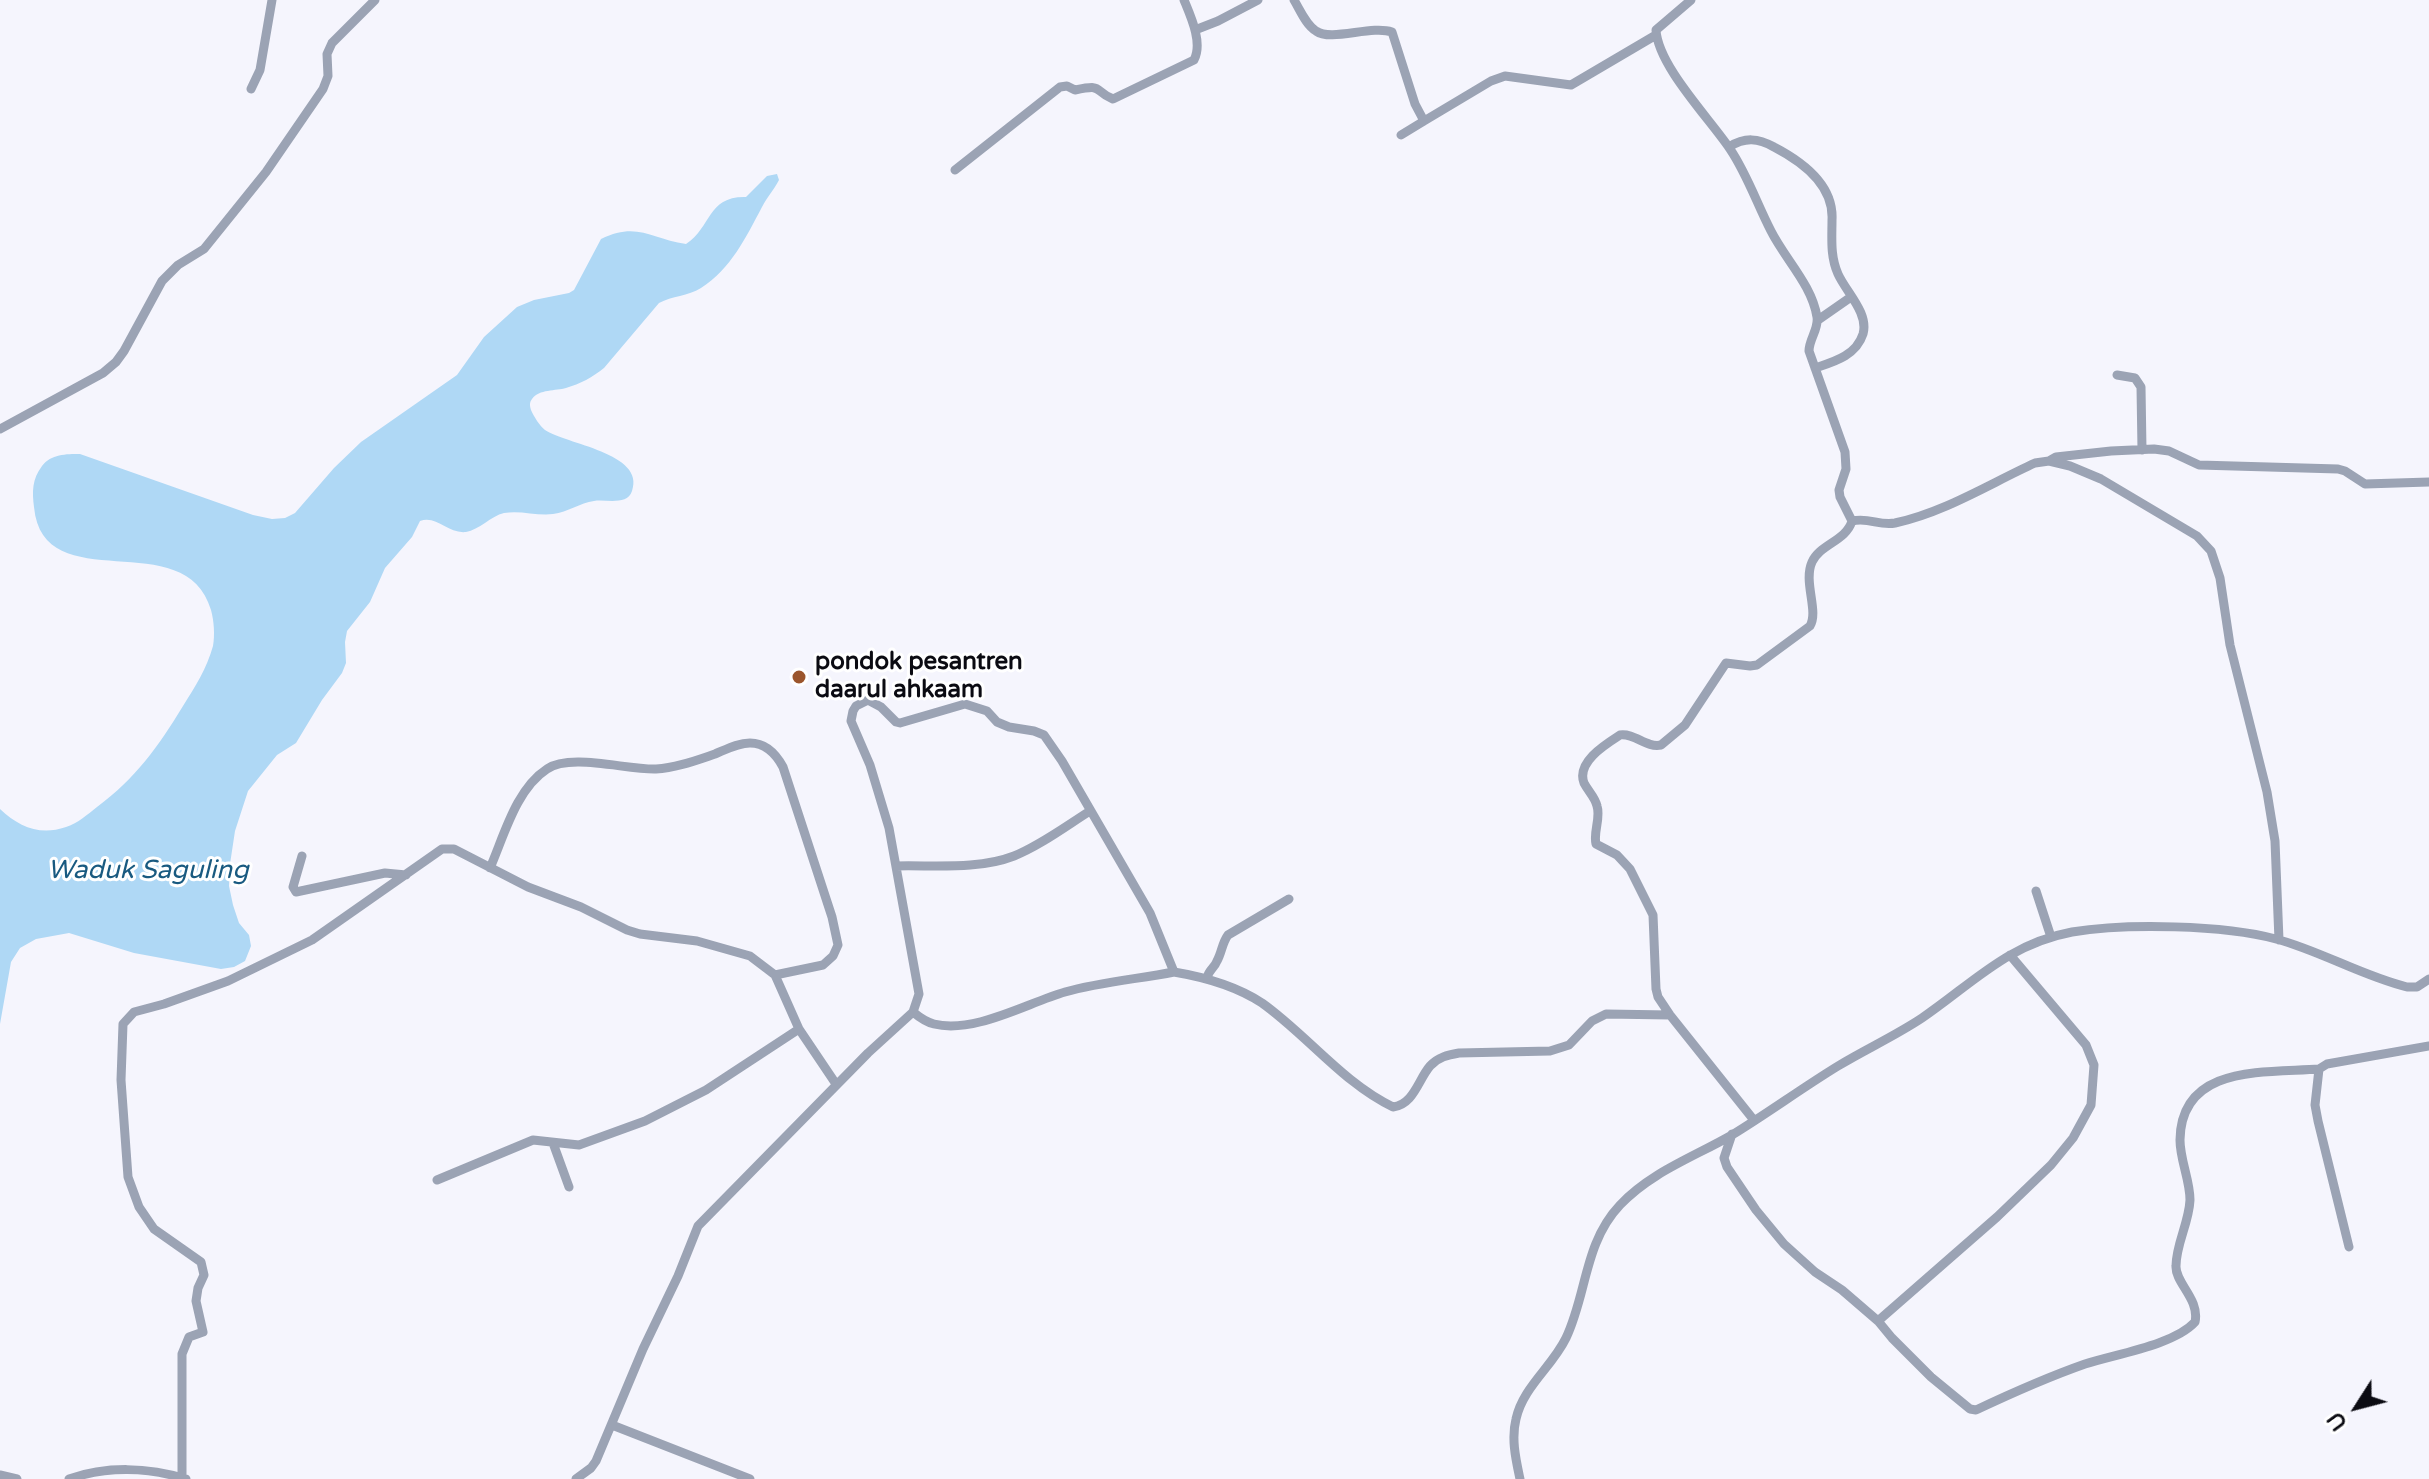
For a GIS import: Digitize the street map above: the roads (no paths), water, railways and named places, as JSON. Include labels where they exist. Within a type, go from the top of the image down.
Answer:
[{"type":"street","points":[[251,89],[260,70],[272,0]]},
{"type":"street","points":[[0,429],[103,373],[116,362],[162,281],[178,265],[204,249],[280,153],[326,83],[327,54],[332,43],[375,0]]},
{"type":"street","points":[[955,170],[1060,87],[1075,90],[1096,88],[1113,99],[1192,62],[1197,55],[1195,30],[1184,0]]},
{"type":"street","points":[[1195,30],[1258,0]]},
{"type":"street","points":[[1294,0],[1317,33],[1392,32],[1415,104],[1424,121]]},
{"type":"street","points":[[1691,0],[1660,25],[1656,35],[1663,54],[1684,88],[1729,147],[1771,232],[1814,302],[1818,320],[1809,347],[1845,452],[1846,469],[1839,490],[1852,521],[1851,527],[1815,557],[1811,564],[1810,597],[1814,621],[1810,626],[1757,665],[1726,663],[1685,725],[1661,745],[1650,745],[1626,734],[1620,735],[1588,760],[1583,773],[1584,782],[1598,807],[1596,844],[1617,855],[1625,864],[1653,915],[1658,997],[1753,1119]]},
{"type":"street","points":[[1401,135],[1491,81],[1505,76],[1571,85],[1656,35]]},
{"type":"street","points":[[1729,147],[1750,139],[1762,141],[1799,161],[1819,182],[1831,206],[1831,248],[1837,273],[1861,312],[1863,335],[1852,352],[1842,359],[1815,368]]},
{"type":"street","points":[[1818,320],[1851,297]]},
{"type":"street","points":[[2117,375],[2135,378],[2140,384],[2142,450]]},
{"type":"street","points":[[2049,461],[2056,457],[2142,450],[2169,451],[2199,465],[2338,469],[2365,484],[2429,482]]},
{"type":"street","points":[[1852,521],[1865,519],[1886,524],[1904,521],[1947,506],[2035,463],[2049,461],[2101,479],[2197,536],[2211,551],[2220,578],[2230,645],[2267,792],[2279,890],[2279,940]]},
{"type":"street","points":[[576,1479],[596,1461],[698,1226],[836,1084],[913,1012],[919,994],[889,828],[882,800],[851,721],[853,711],[862,702],[875,702],[900,723],[970,704],[987,711],[997,722],[1039,732],[1048,739],[1150,913],[1174,972]]},
{"type":"street","points":[[490,868],[517,806],[530,784],[550,766],[567,762],[661,769],[741,744],[760,744],[783,767],[832,917],[838,945],[833,956],[823,965],[775,975]]},
{"type":"street","points":[[896,866],[990,862],[1014,856],[1090,811]]},
{"type":"street","points":[[69,1479],[90,1472],[125,1469],[184,1478],[182,1354],[187,1338],[203,1332],[196,1301],[205,1273],[199,1259],[154,1229],[134,1198],[128,1177],[121,1080],[123,1024],[134,1012],[228,981],[287,954],[312,940],[442,849],[454,849],[528,887],[581,907],[627,930],[697,941],[750,956],[775,975],[799,1029],[836,1084]]},
{"type":"street","points":[[302,856],[293,887],[298,892],[385,873],[406,875]]},
{"type":"street","points":[[2036,891],[2051,937]]},
{"type":"street","points":[[1207,978],[1209,970],[1217,963],[1222,943],[1228,935],[1289,899]]},
{"type":"street","points":[[1520,1479],[1513,1435],[1518,1410],[1565,1339],[1587,1262],[1620,1205],[1655,1177],[1732,1134],[1838,1066],[1921,1018],[1990,966],[2030,943],[2076,932],[2124,927],[2250,933],[2279,940],[2392,983],[2417,987],[2429,979]]},
{"type":"street","points":[[1878,1321],[1997,1217],[2051,1165],[2073,1138],[2091,1105],[2094,1065],[2086,1045],[2010,955]]},
{"type":"street","points":[[913,1012],[930,1024],[945,1026],[1001,1016],[1067,991],[1174,972],[1207,978],[1264,1005],[1379,1101],[1393,1107],[1407,1101],[1430,1066],[1445,1055],[1550,1051],[1569,1045],[1592,1021],[1606,1014],[1670,1015]]},
{"type":"street","points":[[437,1180],[533,1140],[583,1145],[645,1121],[706,1090],[799,1029]]},
{"type":"street","points":[[1732,1134],[1724,1158],[1727,1167],[1784,1244],[1878,1321],[1931,1377],[1970,1409],[1976,1410],[2060,1374],[2167,1340],[2192,1326],[2196,1318],[2193,1302],[2176,1268],[2190,1197],[2180,1142],[2183,1117],[2198,1093],[2220,1079],[2319,1069],[2327,1064],[2429,1046]]},
{"type":"street","points":[[2319,1069],[2315,1105],[2349,1247]]},
{"type":"street","points":[[553,1143],[569,1187]]},
{"type":"street","points":[[612,1425],[750,1479]]},
{"type":"street","points":[[0,1475],[17,1479]]},
{"type":"water","name":"Waduk Saguling","points":[[777,174],[779,180],[744,241],[721,272],[696,291],[659,303],[604,368],[581,382],[539,393],[531,400],[532,413],[545,430],[601,452],[627,467],[633,478],[629,496],[621,500],[589,502],[553,514],[504,513],[466,532],[432,520],[420,521],[412,537],[385,568],[370,602],[347,631],[346,663],[342,673],[296,743],[277,755],[248,791],[235,831],[229,886],[239,923],[249,935],[251,946],[245,961],[221,969],[134,953],[69,933],[36,939],[20,948],[11,962],[0,1024],[0,809],[30,828],[56,830],[70,826],[111,796],[145,761],[174,721],[204,670],[214,637],[211,610],[197,584],[174,570],[87,558],[62,551],[43,535],[33,496],[42,466],[54,457],[80,454],[253,515],[285,518],[295,513],[361,442],[457,375],[484,337],[517,307],[574,290],[601,239],[635,231],[686,244],[717,207],[733,198],[746,197],[767,176]]},
{"type":"place","name":"pondok pesantren daarul ahkaam","points":[[799,677]]}]
